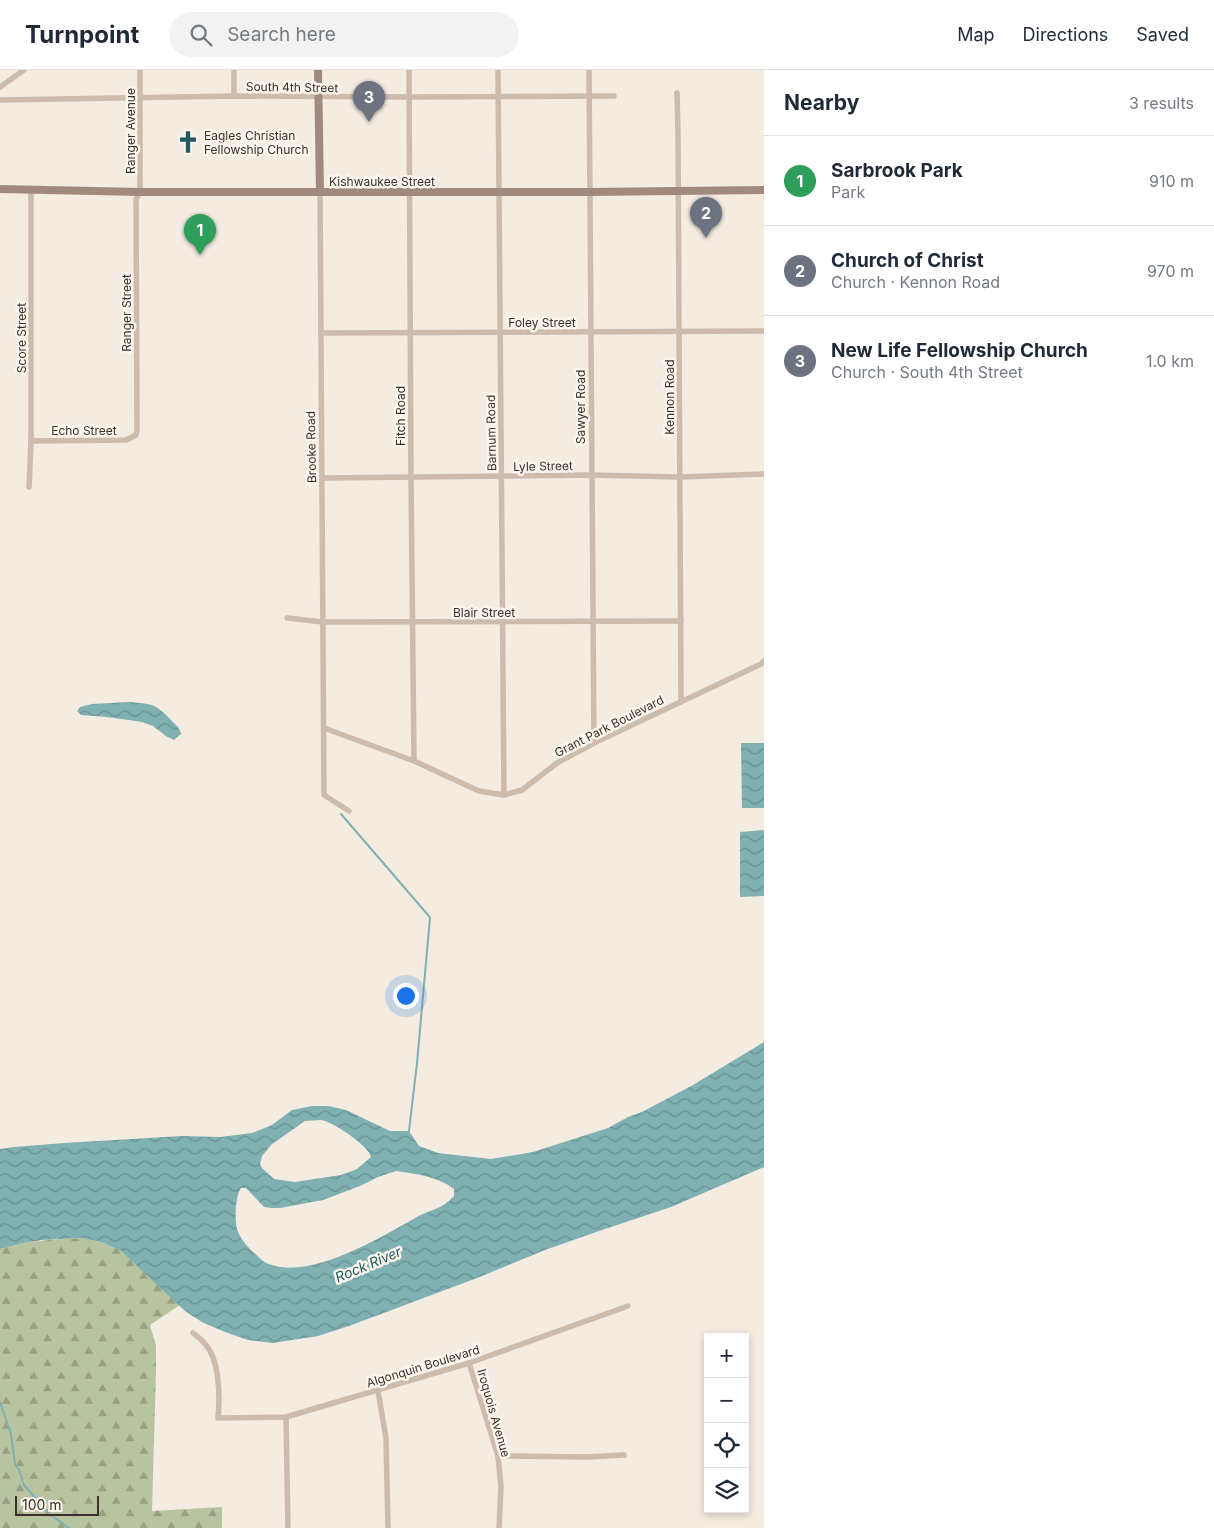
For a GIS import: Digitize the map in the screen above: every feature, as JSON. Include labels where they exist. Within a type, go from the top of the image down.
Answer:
[{"type":"street","points":[[0,87],[24,70]]},
{"type":"street","name":"Ranger Avenue","points":[[140,70],[140,192]]},
{"type":"street","points":[[234,70],[234,96]]},
{"type":"street","name":"Brooke Road","points":[[318,70],[323,478],[324,795],[349,810]]},
{"type":"street","name":"Fitch Road","points":[[409,70],[414,761]]},
{"type":"street","name":"Barnum Road","points":[[498,70],[504,795]]},
{"type":"street","name":"Sawyer Road","points":[[589,70],[594,743]]},
{"type":"street","name":"Kennon Road","points":[[677,93],[681,701]]},
{"type":"street","name":"South 4th Street","points":[[0,100],[234,96],[409,98],[614,96]]},
{"type":"street","name":"Kishwaukee Street","points":[[0,189],[140,192],[764,190]]},
{"type":"street","name":"Score Street","points":[[29,487],[31,441],[30,189]]},
{"type":"street","name":"Ranger Street","points":[[136,435],[138,426],[136,199],[140,192]]},
{"type":"street","name":"Foley Street","points":[[320,333],[764,331]]},
{"type":"street","name":"Echo Street","points":[[31,441],[126,440],[136,435]]},
{"type":"street","name":"Lyle Street","points":[[323,478],[764,474]]},
{"type":"street","name":"Blair Street","points":[[287,618],[323,622],[681,621]]},
{"type":"street","name":"Grant Park Boulevard","points":[[504,795],[522,790],[557,763],[594,743],[764,661]]},
{"type":"street","points":[[324,728],[414,761],[479,791],[504,795]]},
{"type":"street","name":"Algonquin Boulevard","points":[[193,1333],[205,1344],[212,1354],[218,1383],[218,1418],[286,1417],[469,1363],[628,1306]]},
{"type":"street","name":"Iroquois Avenue","points":[[469,1363],[498,1456],[501,1487],[499,1528]]},
{"type":"street","points":[[378,1391],[386,1438],[388,1528]]},
{"type":"street","points":[[286,1417],[288,1528]]},
{"type":"street","points":[[498,1456],[587,1457],[624,1455]]},
{"type":"green space","points":[[80,1238],[98,1241],[120,1250],[180,1305],[150,1325],[156,1346],[152,1511],[222,1507],[222,1528],[0,1528],[0,1249],[30,1242]]},
{"type":"water","points":[[129,702],[148,704],[157,708],[176,725],[181,734],[174,740],[153,726],[142,722],[81,715],[77,711],[80,707],[92,704]]},
{"type":"water","points":[[741,743],[764,743],[764,808],[742,808]]},
{"type":"water","points":[[764,830],[764,896],[740,897],[740,832]]},
{"type":"water","name":"Rock River","points":[[764,1042],[764,1167],[671,1207],[545,1250],[477,1278],[318,1336],[273,1343],[248,1340],[225,1332],[202,1322],[185,1311],[120,1250],[98,1241],[80,1238],[42,1240],[0,1249],[0,1149],[182,1136],[221,1137],[252,1133],[272,1125],[292,1110],[312,1106],[328,1106],[346,1110],[390,1131],[409,1131],[419,1146],[438,1153],[491,1159],[533,1152],[608,1128],[693,1085]],"holes":[[[321,1120],[349,1135],[364,1147],[371,1157],[357,1169],[341,1175],[295,1182],[274,1179],[262,1168],[260,1164],[262,1156],[272,1144],[305,1121]],[[396,1171],[426,1176],[441,1181],[454,1189],[454,1196],[439,1207],[420,1215],[362,1247],[319,1263],[298,1267],[279,1267],[263,1261],[247,1246],[238,1232],[236,1210],[237,1197],[241,1188],[246,1188],[264,1207],[280,1208],[323,1200]]]},
{"type":"waterway","points":[[341,814],[430,918],[409,1131]]},
{"type":"waterway","points":[[0,1402],[11,1434],[15,1464],[24,1485],[48,1513],[69,1528]]},
{"type":"place","name":"New Life Fellowship Church","points":[[369,122]]},
{"type":"place","name":"Eagles Christian Fellowship Church","points":[[188,142]]},
{"type":"place","name":"Church of Christ","points":[[706,238]]},
{"type":"place","name":"Sarbrook Park","points":[[200,255]]}]
